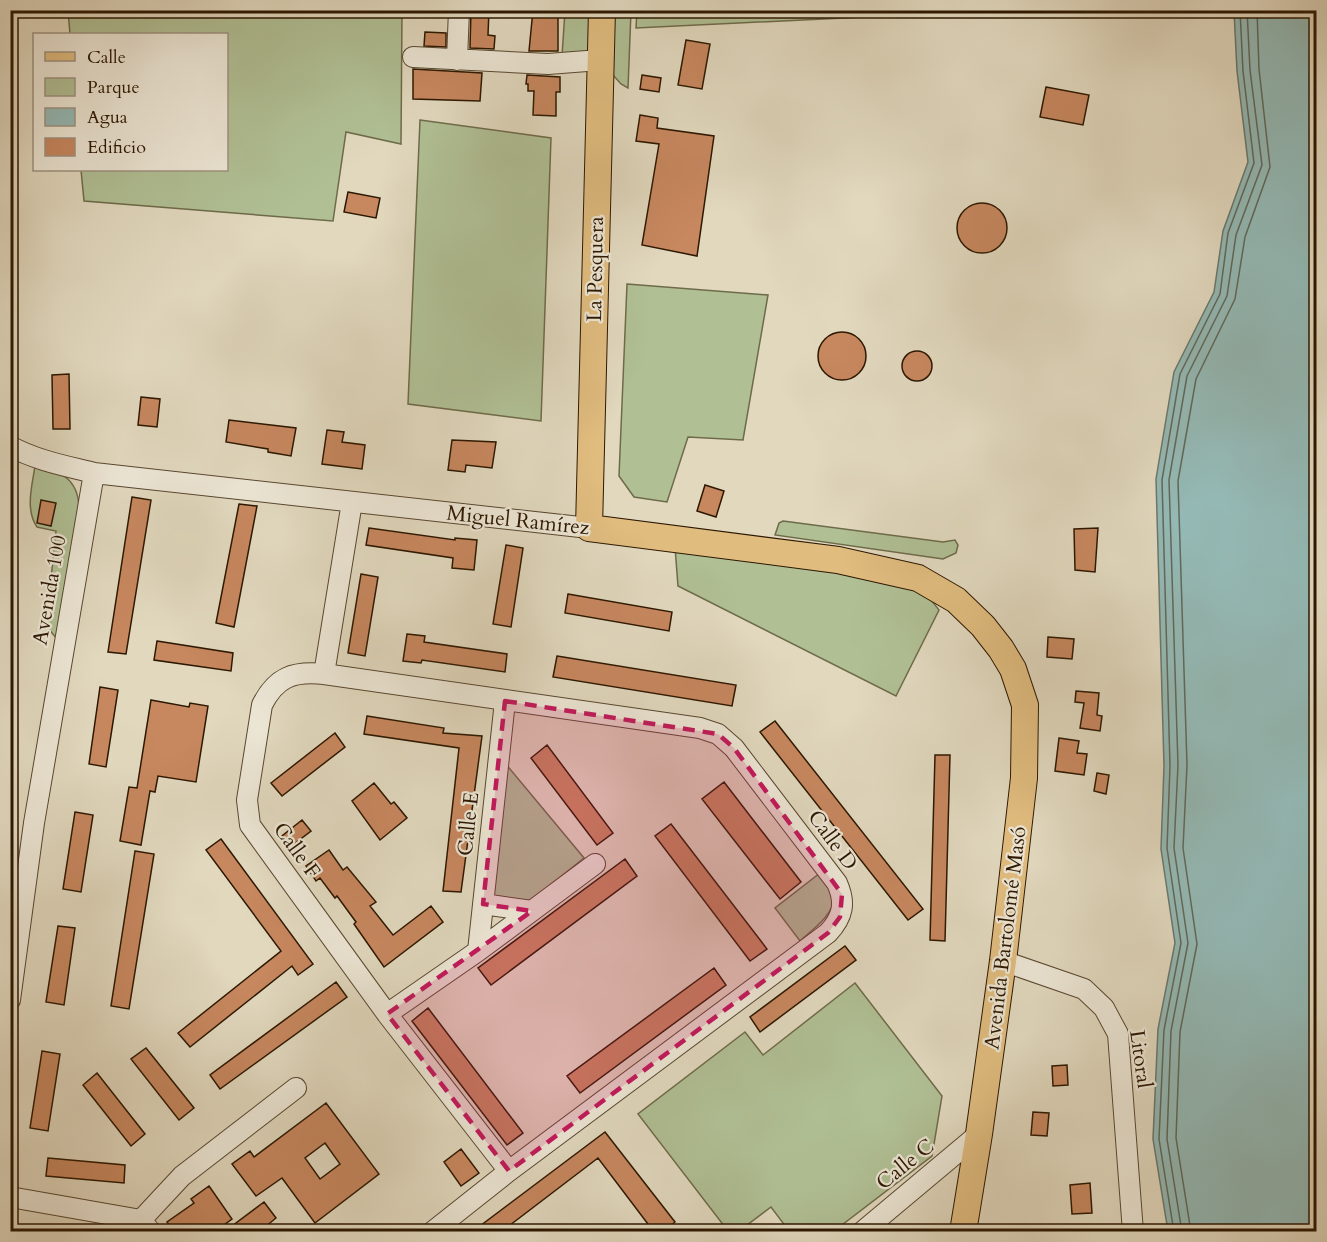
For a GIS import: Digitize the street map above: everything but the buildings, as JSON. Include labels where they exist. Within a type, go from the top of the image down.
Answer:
[{"type":"main road","name":"La Pesquera","points":[[589,528],[602,10]]},
{"type":"main road","name":"Miguel Ramírez","points":[[589,528],[838,560],[918,578],[956,600],[983,626],[1001,649]]},
{"type":"main road","name":"Avenida Bartolomé Masó","points":[[963,1232],[1003,961],[1024,778],[1025,705],[1013,669],[1001,649]]},
{"type":"street","points":[[457,60],[459,10]]},
{"type":"street","points":[[413,57],[548,64],[600,60]]},
{"type":"street","name":"Miguel Ramírez","points":[[10,446],[52,462],[94,473],[589,528]]},
{"type":"street","name":"Avenida 100","points":[[10,1000],[34,823],[94,473]]},
{"type":"street","points":[[324,674],[352,502]]},
{"type":"street","name":"Calle F","points":[[324,674],[307,672],[294,675],[282,680],[268,692],[262,705],[247,800],[250,825],[387,1014],[509,1171]]},
{"type":"street","name":"Calle D","points":[[324,674],[700,728],[718,734],[734,748],[837,883],[842,894],[843,907],[840,917],[828,933],[509,1171],[432,1232]]},
{"type":"street","name":"Calle E","points":[[478,951],[506,701]]},
{"type":"street","points":[[387,1014],[478,951],[595,864]]},
{"type":"street","points":[[483,904],[532,911]]},
{"type":"street","name":"Litoral","points":[[1003,961],[1084,989],[1104,1008],[1118,1034],[1133,1232]]},
{"type":"street","points":[[10,1197],[146,1226],[182,1176],[296,1089]]},
{"type":"street","name":"Calle C","points":[[862,1232],[979,1134]]},
{"type":"highlighted area","points":[[505,701],[718,734],[734,748],[842,894],[840,917],[828,933],[509,1171],[387,1014],[532,911],[483,904]]},
{"type":"green space","points":[[637,10],[988,11],[636,28]]},
{"type":"green space","points":[[68,11],[402,11],[401,144],[346,132],[333,221],[84,201],[81,171],[228,171],[228,33],[70,33]]},
{"type":"green space","points":[[565,11],[594,11],[592,57],[562,56]]},
{"type":"green space","points":[[611,11],[631,11],[628,88],[613,75]]},
{"type":"green space","points":[[420,120],[551,138],[541,421],[408,404]]},
{"type":"green space","points":[[627,284],[768,295],[743,440],[688,437],[667,502],[634,497],[619,476]]},
{"type":"green space","points":[[35,466],[60,473],[71,483],[78,497],[79,507],[58,640],[46,626],[56,531],[37,527],[33,520],[30,498]]},
{"type":"green space","points":[[783,521],[943,542],[955,540],[958,545],[956,553],[943,559],[775,535],[779,523]]},
{"type":"green space","points":[[675,547],[832,567],[910,585],[928,596],[939,610],[896,696],[678,586]]},
{"type":"green space","points":[[505,763],[584,858],[529,902],[493,898]]},
{"type":"green space","points":[[820,873],[836,895],[834,902],[822,921],[800,941],[775,908]]},
{"type":"green space","points":[[855,983],[942,1096],[932,1156],[834,1231],[789,1231],[771,1207],[739,1231],[728,1231],[638,1114],[745,1032],[763,1055]]},
{"type":"water","points":[[1234,11],[1316,11],[1316,1231],[1168,1231],[1153,1139],[1158,1029],[1175,943],[1161,849],[1164,766],[1156,479],[1174,372],[1214,292],[1223,231],[1248,162],[1237,71]]}]
